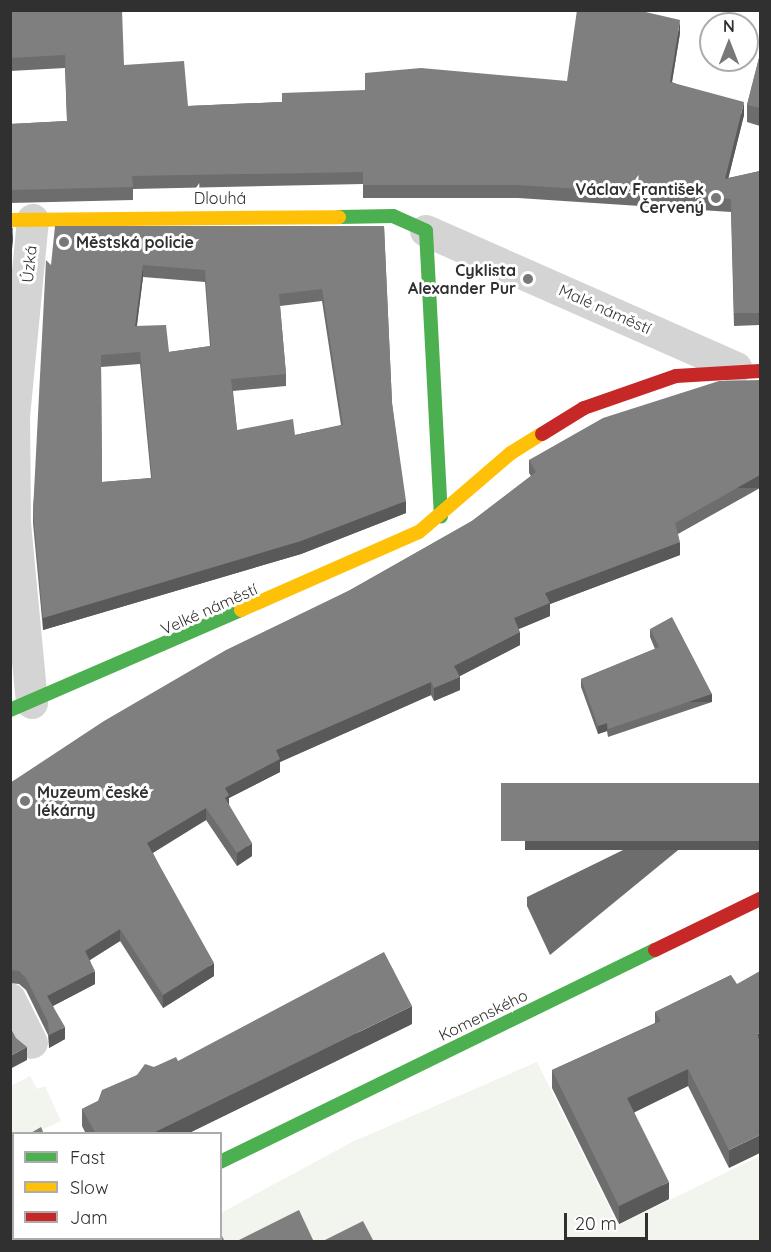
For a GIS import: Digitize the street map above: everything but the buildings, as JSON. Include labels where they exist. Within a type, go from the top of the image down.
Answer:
[{"type":"street","name":"Dlouhá","points":[[22,220],[393,216],[426,231]]},
{"type":"street","name":"Úzká","points":[[21,707],[12,418],[22,220]]},
{"type":"street","name":"Malé náměstí","points":[[426,231],[748,370]]},
{"type":"street","points":[[426,231],[441,517]]},
{"type":"street","name":"Malé náměstí","points":[[419,532],[441,517],[511,453],[584,408],[676,375],[748,370]]},
{"type":"street","name":"Velké náměstí","points":[[21,707],[419,532]]},
{"type":"street","name":"Komenského","points":[[222,1161],[760,899]]},
{"type":"street","points":[[10,999],[32,1043]]},
{"type":"shaded area","points":[[537,1062],[618,1225],[760,1156],[760,1241],[215,1242],[222,1240],[222,1212],[352,1142]]},
{"type":"shaded area","points":[[30,1076],[37,1089],[45,1086],[61,1121],[37,1132],[12,1132],[11,1145],[11,1086]]},
{"type":"traffic: fast","points":[[339,217],[393,216],[426,231],[441,517]]},
{"type":"traffic: fast","points":[[10,710],[241,610]]},
{"type":"traffic: fast","points":[[222,1161],[655,950]]},
{"type":"traffic: slow","points":[[10,220],[339,217]]},
{"type":"traffic: slow","points":[[241,610],[419,532],[511,453],[542,434]]},
{"type":"traffic: jam","points":[[542,434],[584,408],[676,376],[760,371]]},
{"type":"traffic: jam","points":[[655,950],[760,899]]},
{"type":"place","name":"Václav František Červený","points":[[716,198]]},
{"type":"place","name":"Městská policie","points":[[64,242]]},
{"type":"place","name":"Cyklista Alexander Pur","points":[[528,279]]},
{"type":"place","name":"Muzeum české lékárny","points":[[25,801]]}]
